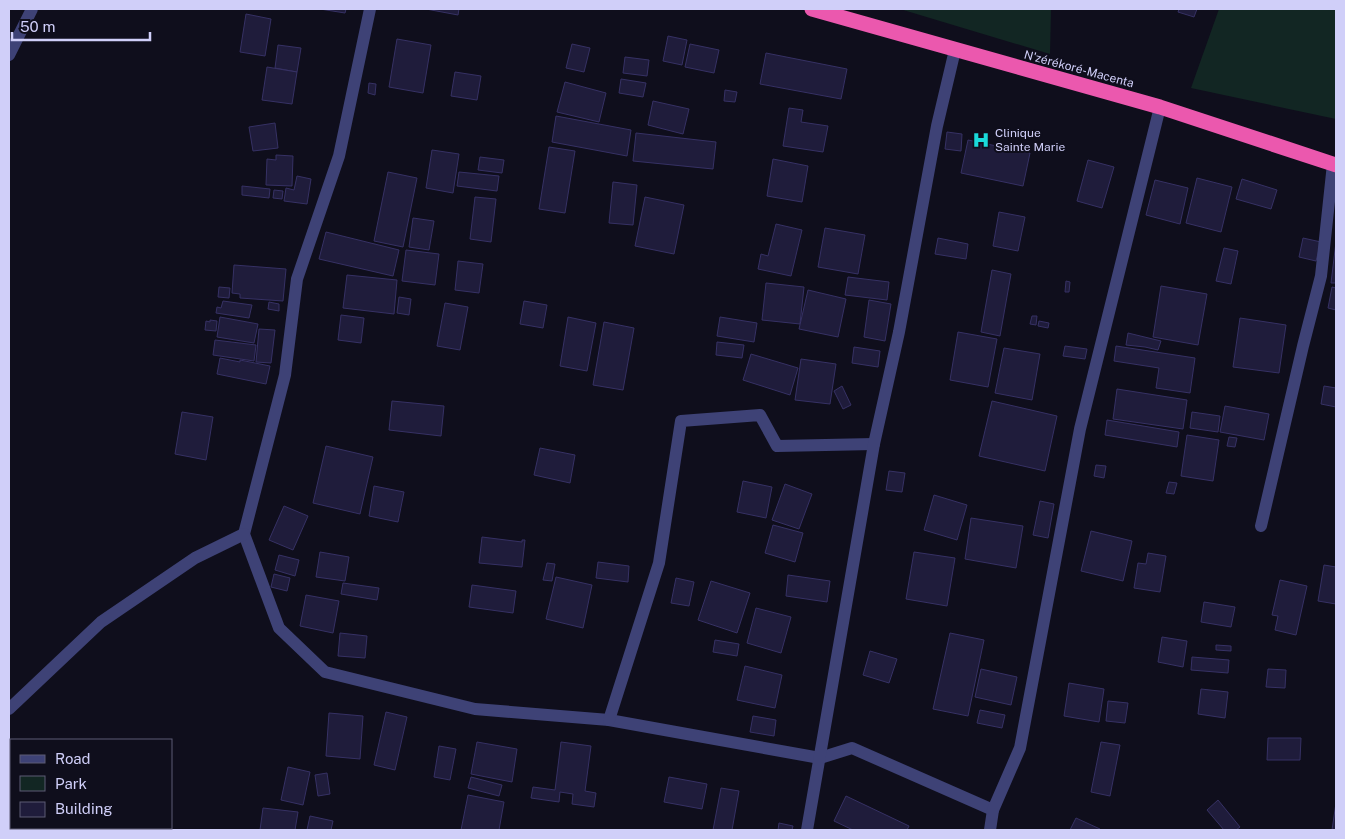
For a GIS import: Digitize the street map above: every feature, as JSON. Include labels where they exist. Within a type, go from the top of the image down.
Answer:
[{"type":"highway","name":"N'zérékoré-Macenta","points":[[812,9],[1160,107],[1335,164]]},
{"type":"street","points":[[9,55],[32,9]]},
{"type":"street","points":[[370,9],[339,156],[297,279],[285,375],[244,534],[279,628],[325,672],[475,710],[609,720],[820,758],[852,748],[992,810]]},
{"type":"street","points":[[808,830],[874,444],[899,332],[937,126],[955,50]]},
{"type":"street","points":[[990,830],[992,810],[1020,748],[1080,429],[1160,107]]},
{"type":"street","points":[[1262,526],[1321,276],[1335,164]]},
{"type":"street","points":[[609,720],[659,563],[681,421],[760,416],[777,446],[874,444]]},
{"type":"street","points":[[9,709],[101,622],[195,558],[244,534]]},
{"type":"green space","points":[[900,9],[1051,9],[1050,54]]},
{"type":"green space","points":[[1219,9],[1336,9],[1336,119],[1191,88]]},
{"type":"building","points":[[320,9],[346,9],[345,13]]},
{"type":"building","points":[[426,9],[459,9],[458,15]]},
{"type":"building","points":[[1179,9],[1197,9],[1194,17],[1178,12]]},
{"type":"building","points":[[246,14],[271,19],[265,56],[240,52]]},
{"type":"building","points":[[668,36],[687,40],[682,65],[663,61]]},
{"type":"building","points":[[397,39],[431,45],[423,93],[389,87]]},
{"type":"building","points":[[572,44],[590,48],[584,72],[566,68]]},
{"type":"building","points":[[690,44],[719,50],[714,73],[685,67]]},
{"type":"building","points":[[278,45],[301,48],[297,72],[275,68]]},
{"type":"building","points":[[766,53],[847,69],[841,99],[760,84]]},
{"type":"building","points":[[625,57],[649,60],[647,76],[623,73]]},
{"type":"building","points":[[267,67],[297,72],[292,104],[262,100]]},
{"type":"building","points":[[455,72],[481,76],[477,100],[451,96]]},
{"type":"building","points":[[621,79],[646,83],[643,97],[619,93]]},
{"type":"building","points":[[565,82],[606,93],[599,122],[557,112]]},
{"type":"building","points":[[369,83],[376,84],[375,95],[368,93]]},
{"type":"building","points":[[725,90],[737,92],[735,102],[724,101]]},
{"type":"building","points":[[653,101],[689,109],[683,134],[648,125]]},
{"type":"building","points":[[789,108],[803,110],[801,122],[828,126],[823,152],[783,146]]},
{"type":"building","points":[[556,116],[631,130],[627,156],[552,142]]},
{"type":"building","points":[[275,123],[278,148],[253,151],[249,127]]},
{"type":"building","points":[[947,132],[962,134],[961,151],[945,149]]},
{"type":"building","points":[[636,133],[716,142],[713,169],[633,161]]},
{"type":"building","points":[[968,140],[1030,153],[1023,186],[961,173]]},
{"type":"building","points":[[549,147],[575,151],[565,213],[539,209]]},
{"type":"building","points":[[432,150],[459,154],[453,193],[426,188]]},
{"type":"building","points":[[276,155],[293,156],[292,186],[266,185],[267,159],[276,160]]},
{"type":"building","points":[[480,157],[504,160],[502,173],[478,170]]},
{"type":"building","points":[[773,159],[808,166],[802,202],[767,196]]},
{"type":"building","points":[[1088,160],[1114,167],[1102,208],[1077,201]]},
{"type":"building","points":[[388,172],[417,178],[403,247],[374,241]]},
{"type":"building","points":[[459,172],[499,176],[497,191],[457,186]]},
{"type":"building","points":[[297,176],[311,179],[307,204],[284,201],[286,188],[294,190]]},
{"type":"building","points":[[1197,178],[1232,187],[1221,232],[1186,223]]},
{"type":"building","points":[[1242,179],[1277,190],[1271,209],[1236,199]]},
{"type":"building","points":[[1155,180],[1188,188],[1180,224],[1146,215]]},
{"type":"building","points":[[613,182],[637,185],[633,225],[609,223]]},
{"type":"building","points":[[242,186],[270,189],[269,198],[242,195]]},
{"type":"building","points":[[274,190],[283,191],[282,199],[273,198]]},
{"type":"building","points":[[475,197],[496,199],[491,242],[470,239]]},
{"type":"building","points":[[645,197],[684,205],[674,254],[635,246]]},
{"type":"building","points":[[999,212],[1025,217],[1018,251],[993,246]]},
{"type":"building","points":[[413,218],[434,221],[429,250],[409,247]]},
{"type":"building","points":[[776,224],[802,230],[791,276],[758,269],[761,254],[768,256]]},
{"type":"building","points":[[825,228],[865,235],[858,274],[818,267]]},
{"type":"building","points":[[326,232],[399,250],[393,276],[319,259]]},
{"type":"building","points":[[938,238],[968,244],[966,259],[935,254]]},
{"type":"building","points":[[1303,238],[1321,242],[1316,261],[1299,257]]},
{"type":"building","points":[[1336,242],[1336,283],[1331,283]]},
{"type":"building","points":[[1224,248],[1238,251],[1231,284],[1216,281]]},
{"type":"building","points":[[406,250],[439,254],[435,285],[402,281]]},
{"type":"building","points":[[458,261],[483,264],[479,293],[455,290]]},
{"type":"building","points":[[234,265],[286,269],[283,301],[240,298],[240,294],[232,293]]},
{"type":"building","points":[[992,270],[1011,274],[1000,336],[981,332]]},
{"type":"building","points":[[347,275],[397,280],[394,314],[343,308]]},
{"type":"building","points":[[848,277],[889,282],[887,300],[845,295]]},
{"type":"building","points":[[1066,281],[1070,282],[1069,292],[1065,292]]},
{"type":"building","points":[[766,283],[804,287],[800,324],[762,320]]},
{"type":"building","points":[[1161,286],[1207,294],[1198,345],[1153,337]]},
{"type":"building","points":[[219,287],[230,288],[229,298],[218,297]]},
{"type":"building","points":[[1332,287],[1336,288],[1336,310],[1328,308]]},
{"type":"building","points":[[808,290],[846,299],[838,337],[799,329]]},
{"type":"building","points":[[399,297],[411,299],[409,315],[397,313]]},
{"type":"building","points":[[869,300],[891,304],[885,341],[864,337]]},
{"type":"building","points":[[223,301],[252,305],[249,318],[216,313],[217,307],[221,308]]},
{"type":"building","points":[[524,301],[547,305],[543,328],[520,324]]},
{"type":"building","points":[[269,302],[279,304],[279,311],[268,309]]},
{"type":"building","points":[[445,303],[468,307],[460,350],[437,346]]},
{"type":"building","points":[[341,315],[364,318],[361,343],[338,340]]},
{"type":"building","points":[[1032,316],[1037,316],[1036,325],[1030,324]]},
{"type":"building","points":[[220,317],[258,324],[254,343],[217,337]]},
{"type":"building","points":[[568,317],[596,323],[587,371],[560,366]]},
{"type":"building","points":[[720,317],[757,323],[754,342],[717,336]]},
{"type":"building","points":[[1240,318],[1286,325],[1279,373],[1233,367]]},
{"type":"building","points":[[210,320],[217,321],[216,331],[205,330],[206,321],[210,322]]},
{"type":"building","points":[[1039,321],[1049,323],[1048,328],[1038,326]]},
{"type":"building","points":[[604,322],[634,328],[623,390],[593,385]]},
{"type":"building","points":[[259,329],[275,330],[271,363],[256,362]]},
{"type":"building","points":[[958,332],[997,339],[988,387],[950,380]]},
{"type":"building","points":[[1128,333],[1161,341],[1158,350],[1126,345]]},
{"type":"building","points":[[215,340],[256,345],[254,361],[213,355]]},
{"type":"building","points":[[717,342],[744,345],[742,358],[716,355]]},
{"type":"building","points":[[1065,346],[1087,349],[1085,359],[1063,356]]},
{"type":"building","points":[[1116,346],[1195,358],[1190,393],[1156,388],[1159,368],[1114,361]]},
{"type":"building","points":[[854,347],[880,351],[878,367],[852,363]]},
{"type":"building","points":[[1004,348],[1040,354],[1032,400],[995,393]]},
{"type":"building","points":[[751,354],[798,368],[790,395],[743,380]]},
{"type":"building","points":[[220,358],[270,366],[266,384],[217,374]]},
{"type":"building","points":[[801,359],[836,364],[830,404],[795,400]]},
{"type":"building","points":[[842,386],[851,405],[843,409],[834,391]]},
{"type":"building","points":[[1324,386],[1336,388],[1336,407],[1321,404]]},
{"type":"building","points":[[1117,389],[1187,400],[1183,429],[1113,419]]},
{"type":"building","points":[[392,401],[444,406],[441,436],[389,430]]},
{"type":"building","points":[[992,401],[1057,416],[1045,471],[979,456]]},
{"type":"building","points":[[1225,406],[1269,414],[1264,440],[1220,432]]},
{"type":"building","points":[[182,412],[213,417],[206,460],[175,454]]},
{"type":"building","points":[[1192,412],[1220,416],[1218,432],[1190,428]]},
{"type":"building","points":[[1107,420],[1179,432],[1177,447],[1105,435]]},
{"type":"building","points":[[1187,435],[1219,440],[1213,481],[1181,476]]},
{"type":"building","points":[[1229,437],[1237,438],[1235,447],[1227,446]]},
{"type":"building","points":[[326,446],[373,457],[360,514],[313,503]]},
{"type":"building","points":[[540,448],[575,455],[570,483],[534,475]]},
{"type":"building","points":[[1096,465],[1106,466],[1104,478],[1094,476]]},
{"type":"building","points":[[889,471],[905,473],[902,492],[886,490]]},
{"type":"building","points":[[743,481],[772,487],[766,518],[737,512]]},
{"type":"building","points":[[1169,482],[1177,483],[1174,494],[1166,493]]},
{"type":"building","points":[[785,484],[812,494],[799,529],[772,520]]},
{"type":"building","points":[[374,486],[404,492],[398,522],[369,516]]},
{"type":"building","points":[[934,495],[967,505],[957,540],[924,530]]},
{"type":"building","points":[[1040,501],[1054,504],[1048,538],[1033,535]]},
{"type":"building","points":[[284,506],[308,516],[293,550],[269,540]]},
{"type":"building","points":[[971,518],[1023,526],[1016,568],[965,559]]},
{"type":"building","points":[[773,525],[803,533],[795,562],[765,553]]},
{"type":"building","points":[[1091,531],[1132,541],[1123,581],[1081,571]]},
{"type":"building","points":[[482,537],[522,542],[522,540],[525,540],[522,567],[479,563]]},
{"type":"building","points":[[320,552],[349,557],[345,581],[316,577]]},
{"type":"building","points":[[914,552],[955,558],[947,606],[906,599]]},
{"type":"building","points":[[1148,553],[1166,556],[1160,592],[1134,588],[1138,563],[1146,564]]},
{"type":"building","points":[[279,555],[299,560],[295,576],[275,570]]},
{"type":"building","points":[[598,562],[629,566],[628,582],[596,578]]},
{"type":"building","points":[[547,563],[555,564],[552,581],[543,580]]},
{"type":"building","points":[[1324,565],[1336,567],[1336,604],[1318,601]]},
{"type":"building","points":[[274,574],[290,578],[287,591],[271,587]]},
{"type":"building","points":[[788,575],[830,581],[827,602],[786,596]]},
{"type":"building","points":[[556,577],[592,585],[583,628],[546,619]]},
{"type":"building","points":[[676,578],[694,582],[689,606],[671,603]]},
{"type":"building","points":[[1280,580],[1307,586],[1296,635],[1275,630],[1278,616],[1272,615]]},
{"type":"building","points":[[711,581],[750,593],[737,633],[698,620]]},
{"type":"building","points":[[343,583],[379,588],[377,600],[341,594]]},
{"type":"building","points":[[472,585],[516,591],[513,613],[469,607]]},
{"type":"building","points":[[306,595],[339,601],[333,633],[300,626]]},
{"type":"building","points":[[1204,602],[1235,607],[1231,627],[1201,622]]},
{"type":"building","points":[[756,608],[791,617],[781,653],[747,643]]},
{"type":"building","points":[[340,633],[367,636],[365,658],[338,656]]},
{"type":"building","points":[[950,633],[984,640],[968,716],[933,709]]},
{"type":"building","points":[[1162,637],[1187,641],[1183,667],[1158,662]]},
{"type":"building","points":[[715,640],[739,644],[737,656],[713,652]]},
{"type":"building","points":[[1216,645],[1231,646],[1231,651],[1216,650]]},
{"type":"building","points":[[870,651],[897,659],[889,683],[863,675]]},
{"type":"building","points":[[1192,657],[1229,660],[1228,673],[1191,670]]},
{"type":"building","points":[[745,666],[782,675],[775,708],[737,700]]},
{"type":"building","points":[[981,669],[1017,677],[1011,705],[975,697]]},
{"type":"building","points":[[1268,669],[1286,670],[1285,688],[1266,687]]},
{"type":"building","points":[[1069,683],[1104,689],[1099,722],[1064,716]]},
{"type":"building","points":[[1201,689],[1228,692],[1225,718],[1198,714]]},
{"type":"building","points":[[1108,701],[1128,703],[1125,723],[1106,721]]},
{"type":"building","points":[[980,710],[1005,715],[1002,728],[977,723]]},
{"type":"building","points":[[386,712],[407,717],[395,770],[374,765]]},
{"type":"building","points":[[329,713],[363,716],[360,759],[326,756]]},
{"type":"building","points":[[753,716],[776,720],[774,736],[750,732]]},
{"type":"building","points":[[1268,738],[1301,738],[1300,760],[1267,760]]},
{"type":"building","points":[[477,742],[517,749],[512,782],[471,774]]},
{"type":"building","points":[[561,742],[591,746],[585,791],[596,793],[594,807],[572,804],[573,794],[560,792],[559,802],[531,798],[533,787],[555,790]]},
{"type":"building","points":[[1101,742],[1120,745],[1110,796],[1091,792]]},
{"type":"building","points":[[439,746],[456,749],[450,780],[434,777]]},
{"type":"building","points":[[288,767],[310,772],[303,805],[281,800]]},
{"type":"building","points":[[327,773],[330,794],[318,796],[315,775]]},
{"type":"building","points":[[471,777],[502,785],[499,796],[468,788]]},
{"type":"building","points":[[669,777],[707,784],[702,809],[664,802]]},
{"type":"building","points":[[721,788],[739,791],[732,830],[713,830]]},
{"type":"building","points":[[468,795],[504,802],[499,830],[461,830]]},
{"type":"building","points":[[846,796],[909,826],[907,830],[853,830],[834,821]]},
{"type":"building","points":[[1218,800],[1240,827],[1236,830],[1224,830],[1207,810]]},
{"type":"building","points":[[1336,803],[1336,830],[1332,830]]},
{"type":"building","points":[[263,808],[298,812],[295,830],[260,830]]},
{"type":"building","points":[[310,816],[333,821],[331,830],[307,830]]},
{"type":"building","points":[[1076,818],[1100,829],[1100,830],[1070,830]]},
{"type":"building","points":[[779,823],[793,826],[792,830],[778,830]]},
{"type":"place","name":"Clinique Sainte Marie","points":[[981,140]]}]
